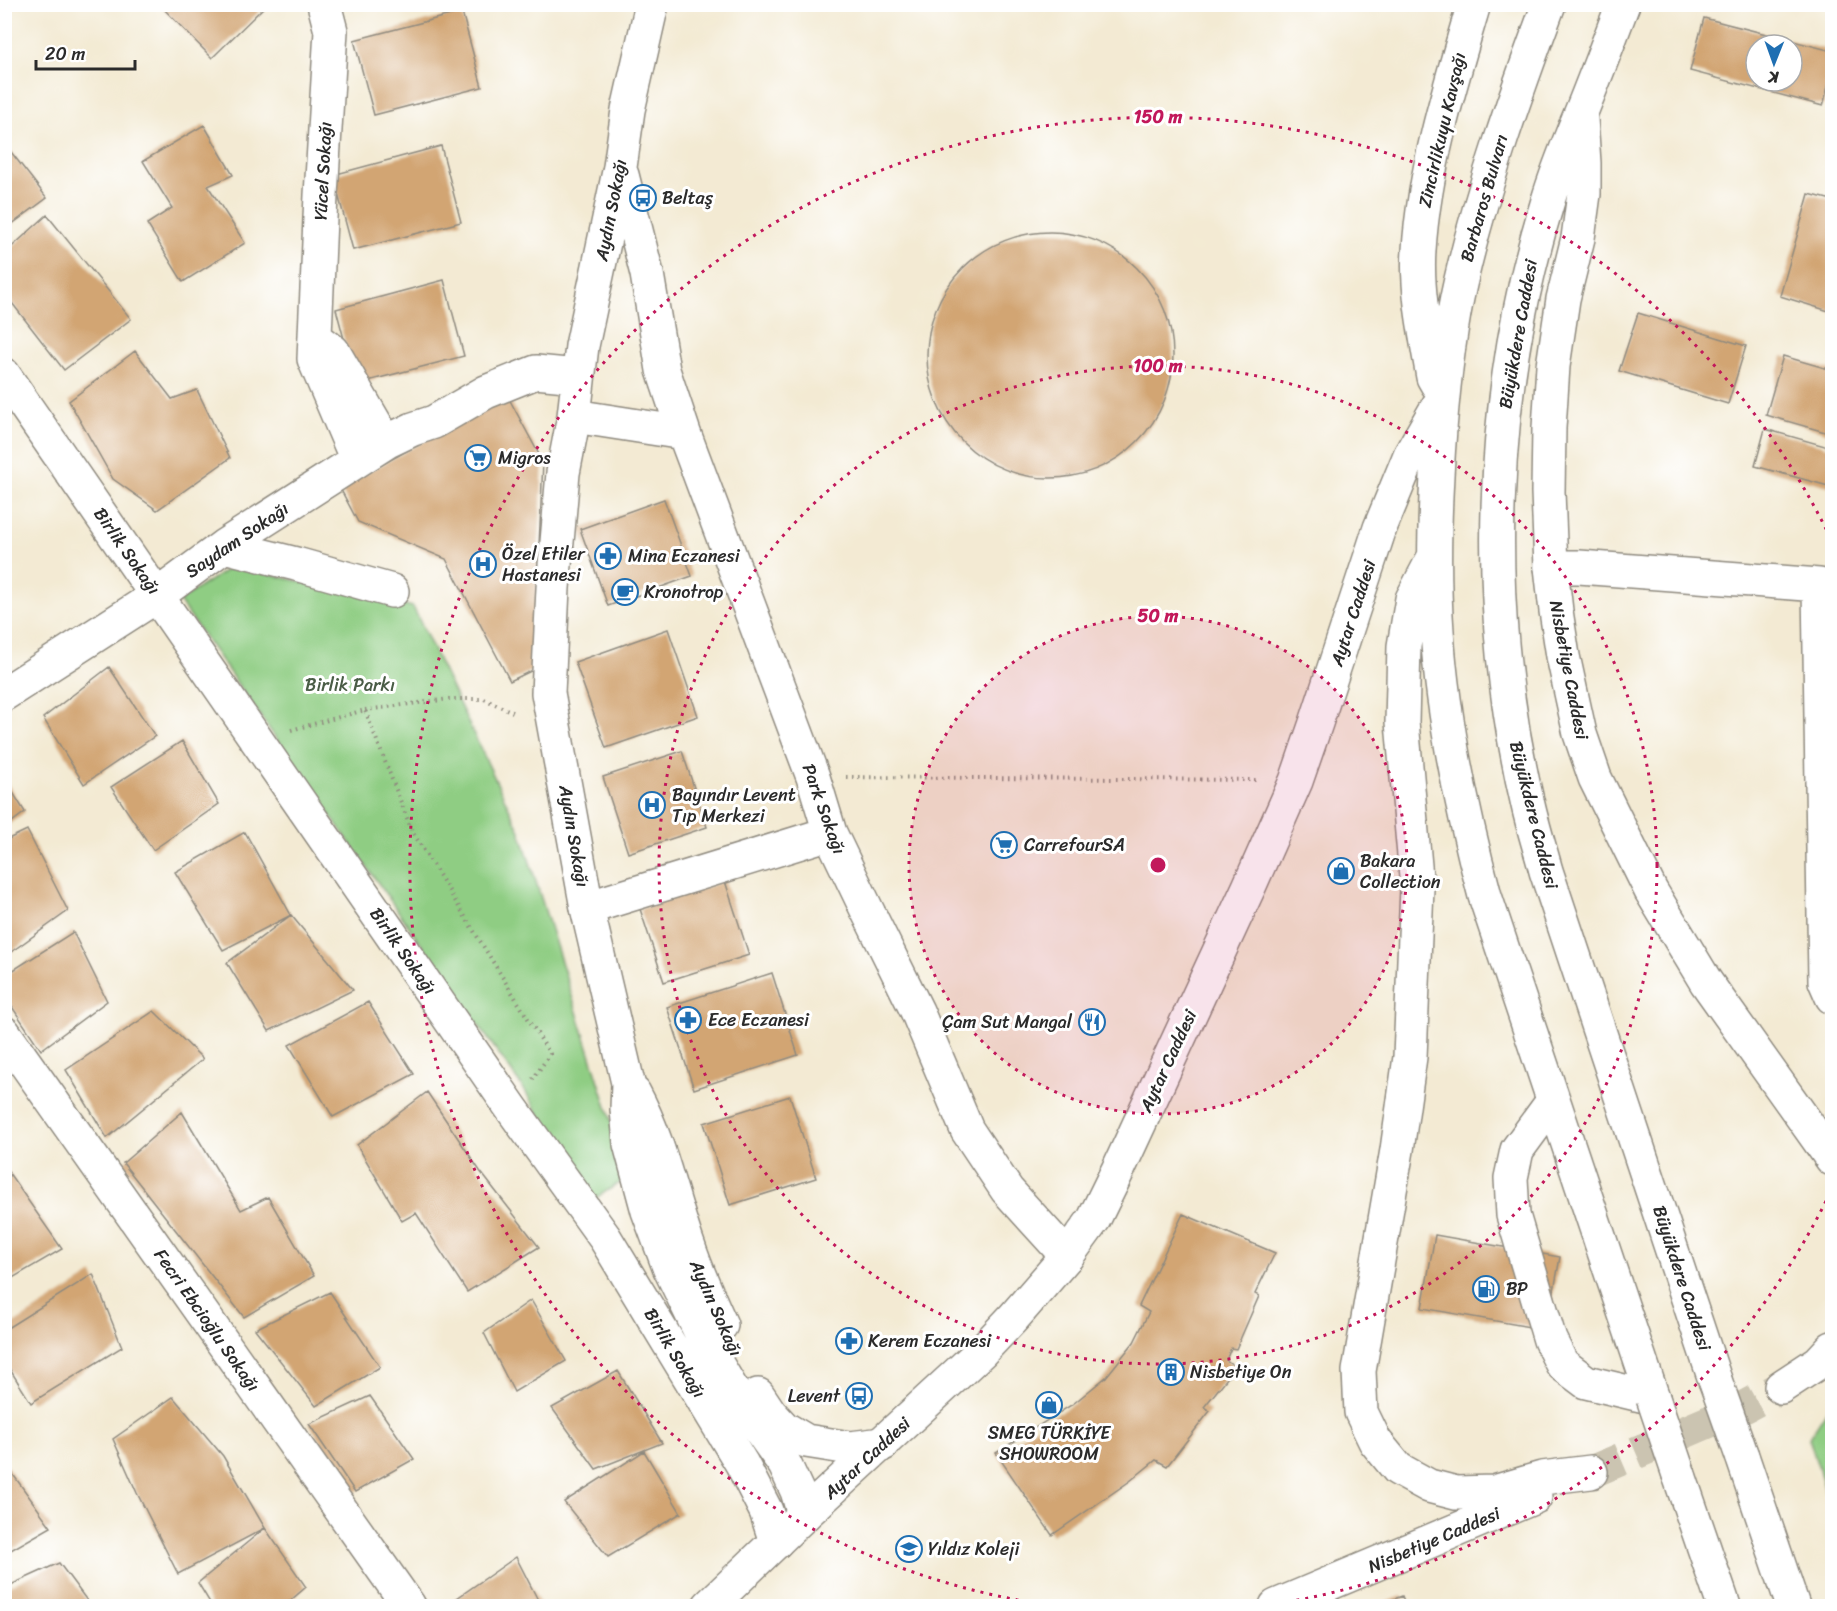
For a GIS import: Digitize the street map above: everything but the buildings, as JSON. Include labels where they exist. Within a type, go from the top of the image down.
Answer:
[{"type":"main road","name":"Yücel Sokağı","points":[[324,4],[332,31],[321,195],[314,359],[357,460]]},
{"type":"main road","name":"Aydın Sokağı","points":[[652,4],[628,111],[620,167],[580,361],[574,416],[577,475],[562,693],[554,730],[587,908],[628,1083],[627,1108],[630,1144],[648,1211],[669,1267],[712,1356],[737,1398],[785,1465],[797,1491],[804,1515]]},
{"type":"main road","name":"Zincirlikuyu Kavşağı","points":[[1443,397],[1433,377],[1426,337],[1421,306],[1419,252],[1426,185],[1456,63],[1474,4]]},
{"type":"main road","name":"Barbaros Bulvarı","points":[[1443,397],[1448,352],[1460,285],[1479,210],[1495,153],[1549,4]]},
{"type":"main road","name":"Büyükdere Caddesi","points":[[1623,4],[1564,153],[1532,258],[1518,322],[1502,428],[1497,526],[1506,673],[1514,734],[1528,805],[1546,871],[1715,1380],[1793,1606]]},
{"type":"main road","name":"Nisbetiye Caddesi","points":[[1581,114],[1584,194],[1578,238],[1563,298],[1552,377],[1548,492],[1551,567],[1556,611],[1580,734],[1595,778],[1650,891],[1700,972],[1833,1159]]},
{"type":"main road","name":"Park Sokağı","points":[[620,167],[647,274],[663,370],[684,433],[813,777],[830,834],[917,1011],[967,1130],[1007,1191],[1067,1256]]},
{"type":"main road","points":[[316,338],[333,351],[399,435]]},
{"type":"main road","name":"Saydam Sokağı","points":[[4,694],[158,595],[224,546],[399,435],[422,415],[479,381],[544,355],[580,361]]},
{"type":"main road","name":"Birlik Sokağı","points":[[4,375],[512,1109],[605,1238],[742,1464],[766,1511],[776,1542]]},
{"type":"main road","points":[[1443,397],[1436,479],[1437,631],[1444,701],[1465,817],[1485,896],[1724,1606]]},
{"type":"main road","name":"Aytar Caddesi","points":[[709,1606],[998,1334],[1067,1256],[1094,1219],[1296,781],[1380,528],[1410,455],[1443,397]]},
{"type":"main road","points":[[574,416],[684,433]]},
{"type":"main road","points":[[224,546],[393,591]]},
{"type":"main road","name":"Nisbetiye Caddesi","points":[[1276,1606],[1591,1472],[1542,1478],[1494,1492],[1456,1493],[1429,1486],[1398,1469],[1375,1441],[1361,1412],[1359,1371],[1397,1150],[1410,1057],[1417,888],[1402,722],[1404,646],[1412,599],[1435,555]]},
{"type":"main road","points":[[1551,567],[1579,567],[1826,586],[1825,981],[1833,998]]},
{"type":"main road","points":[[587,908],[830,834]]},
{"type":"main road","name":"Fecri Ebcioğlu Sokağı","points":[[4,1033],[409,1606]]},
{"type":"main road","name":"Aydın Sokağı","points":[[628,1083],[641,1106],[653,1136],[669,1179],[687,1244],[707,1294],[731,1345],[770,1413],[784,1428],[806,1441],[850,1448],[883,1444]]},
{"type":"main road","points":[[1553,1101],[1517,1150],[1511,1178],[1513,1215],[1550,1340],[1562,1364],[1586,1382],[1653,1398]]},
{"type":"main road","points":[[605,1238],[648,1211]]},
{"type":"main road","points":[[1781,1387],[1819,1362],[1833,1348]]},
{"type":"path","points":[[260,743],[274,735],[365,710],[449,699],[484,699]]},
{"type":"path","points":[[365,710],[412,831],[550,1054],[512,1109]]},
{"type":"path","points":[[813,777],[1296,781]]},
{"type":"green space","name":"Birlik Parkı","points":[[232,566],[413,607],[520,831],[629,1177],[591,1201],[525,1091],[179,601]]},
{"type":"green space","points":[[1832,1402],[1832,1511],[1809,1438]]},
{"type":"tunnel","points":[[1591,1472],[1746,1406],[1781,1387]]},
{"type":"place","name":"Beltaş","points":[[643,198]]},
{"type":"place","name":"Migros","points":[[478,458]]},
{"type":"place","name":"Mina Eczanesi","points":[[608,556]]},
{"type":"place","name":"Özel Etiler Hastanesi","points":[[483,564]]},
{"type":"place","name":"Kronotrop","points":[[625,592]]},
{"type":"place","name":"Bayındır Levent Tıp Merkezi","points":[[652,805]]},
{"type":"place","name":"CarrefourSA","points":[[1004,845]]},
{"type":"place","name":"Bakara Collection","points":[[1341,871]]},
{"type":"place","name":"Ece Eczanesi","points":[[688,1020]]},
{"type":"place","name":"Çam Sut Mangal","points":[[1092,1022]]},
{"type":"place","name":"BP","points":[[1486,1289]]},
{"type":"place","name":"Kerem Eczanesi","points":[[849,1341]]},
{"type":"place","name":"Nisbetiye On","points":[[1171,1372]]},
{"type":"place","name":"Levent","points":[[859,1396]]},
{"type":"place","name":"SMEG TÜRKİYE SHOWROOM","points":[[1049,1405]]},
{"type":"place","name":"Yıldız Koleji","points":[[909,1549]]}]
